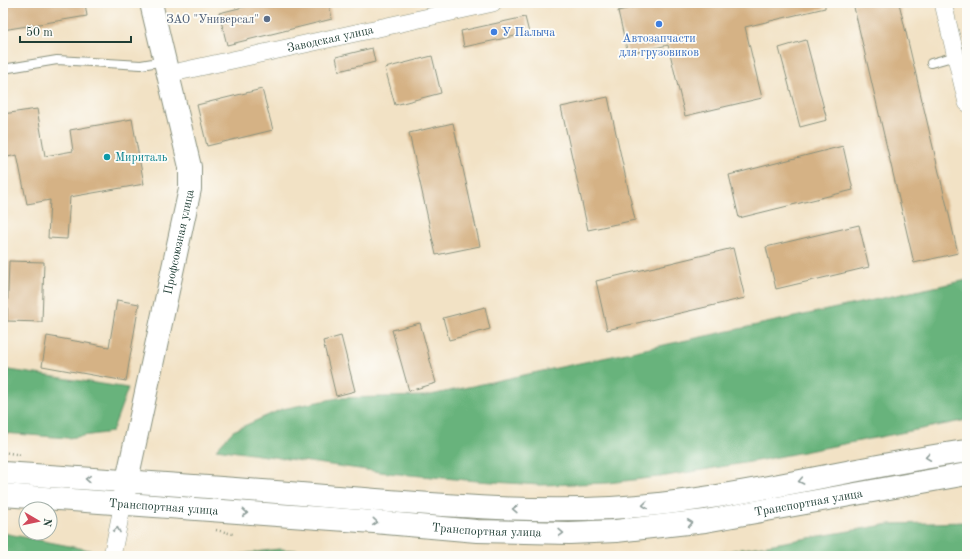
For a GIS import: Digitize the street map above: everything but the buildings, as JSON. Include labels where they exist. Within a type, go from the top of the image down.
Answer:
[{"type":"street","name":"Профсоюзная улица","points":[[123,503],[190,189],[190,167],[151,3]]},
{"type":"street","name":"Заводская улица","points":[[166,68],[493,3]]},
{"type":"street","points":[[943,3],[967,103]]},
{"type":"street","name":"Транспортная улица","points":[[3,473],[476,508],[567,510],[629,506],[702,498],[754,490],[913,459],[967,451]]},
{"type":"street","name":"Транспортная улица","points":[[3,495],[477,531],[569,533],[616,531],[706,521],[967,474]]},
{"type":"street","points":[[112,556],[123,503]]},
{"type":"lane","points":[[931,63],[956,56]]},
{"type":"lane","points":[[3,69],[57,60],[166,68]]},
{"type":"green space","points":[[967,280],[967,420],[762,460],[666,476],[608,483],[540,485],[477,481],[388,473],[216,449],[233,431],[282,409],[338,398],[426,396]]},
{"type":"green space","points":[[3,369],[128,388],[112,432],[68,438],[3,433]]},
{"type":"green space","points":[[967,522],[967,556],[691,556],[756,547],[890,524]]},
{"type":"green space","points":[[3,533],[18,536],[18,541],[44,541],[100,552],[99,556],[3,556]]},
{"type":"green space","points":[[279,549],[376,556],[227,556]]},
{"type":"place","name":"ЗАО \"Универсал\"","points":[[267,19]]},
{"type":"place","name":"Автозапчасти для грузовиков","points":[[659,24]]},
{"type":"place","name":"У Палыча","points":[[494,32]]},
{"type":"place","name":"Мириталь","points":[[107,157]]}]
